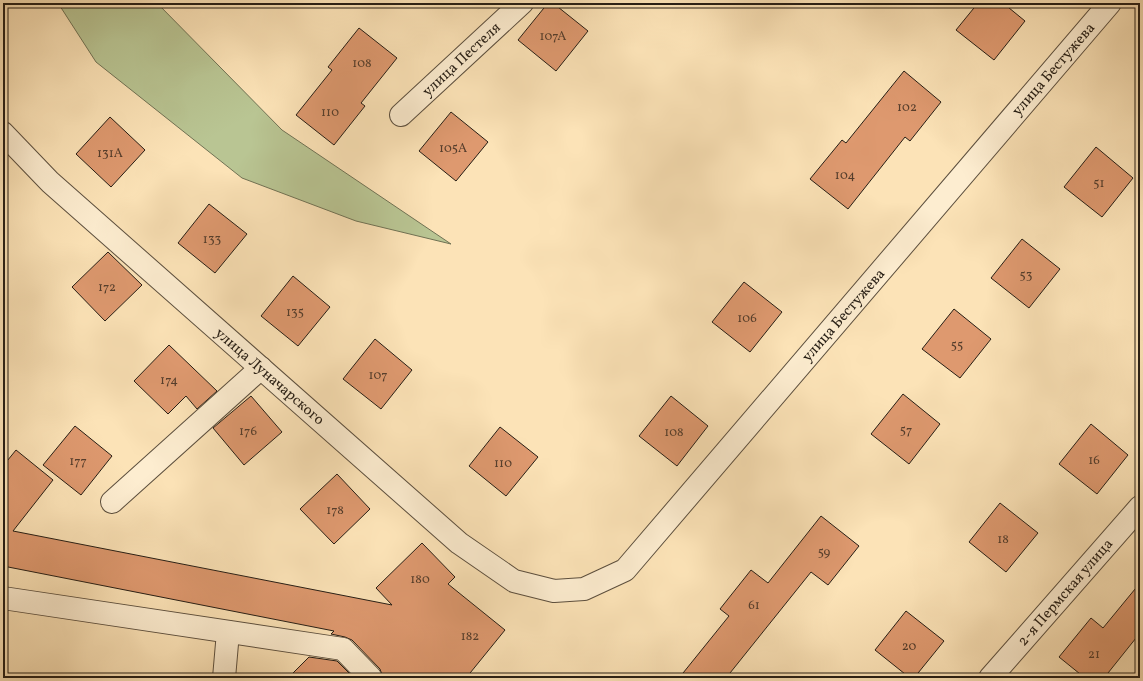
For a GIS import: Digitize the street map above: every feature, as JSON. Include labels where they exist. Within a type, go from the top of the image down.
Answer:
[{"type":"street","name":"улица Пестеля","points":[[401,116],[522,3]]},
{"type":"street","name":"улица Бестужева","points":[[554,591],[584,589],[625,570],[1110,3]]},
{"type":"street","name":"улица Луначарского","points":[[3,133],[50,182],[459,543],[514,581],[554,591]]},
{"type":"street","points":[[112,502],[261,368]]},
{"type":"street","name":"2-я Пермская улица","points":[[990,678],[1140,507]]},
{"type":"street","points":[[3,598],[343,649],[372,678]]},
{"type":"street","points":[[224,678],[228,632]]},
{"type":"green space","points":[[58,3],[157,3],[282,130],[451,244],[356,221],[242,178],[96,62]]},
{"type":"building","points":[[548,3],[553,3],[588,31],[556,71],[518,40]]},
{"type":"building","points":[[978,3],[1003,3],[1025,21],[994,60],[956,30]]},
{"type":"building","points":[[359,28],[397,58],[361,103],[365,106],[334,145],[296,115],[332,70],[328,67]]},
{"type":"building","points":[[904,71],[941,102],[910,141],[905,137],[848,209],[810,179],[842,140],[846,143]]},
{"type":"building","points":[[451,112],[488,142],[456,181],[419,151]]},
{"type":"building","points":[[110,117],[145,150],[111,187],[76,154]]},
{"type":"building","points":[[1096,147],[1133,178],[1102,217],[1064,187]]},
{"type":"building","points":[[209,204],[247,234],[215,273],[178,243]]},
{"type":"building","points":[[1022,239],[1060,269],[1029,308],[991,278]]},
{"type":"building","points":[[108,252],[142,285],[105,321],[72,287]]},
{"type":"building","points":[[293,276],[330,307],[298,346],[261,316]]},
{"type":"building","points":[[744,282],[782,312],[750,352],[712,322]]},
{"type":"building","points":[[954,309],[991,339],[960,378],[922,349]]},
{"type":"building","points":[[375,339],[412,370],[381,409],[343,379]]},
{"type":"building","points":[[169,345],[217,391],[197,409],[186,396],[168,414],[134,381]]},
{"type":"building","points":[[903,394],[940,424],[909,464],[871,434]]},
{"type":"building","points":[[251,396],[282,432],[244,465],[213,428]]},
{"type":"building","points":[[671,396],[708,426],[677,466],[639,436]]},
{"type":"building","points":[[1091,424],[1128,455],[1097,494],[1059,464]]},
{"type":"building","points":[[75,426],[112,456],[81,495],[43,465]]},
{"type":"building","points":[[500,427],[538,457],[506,496],[469,466]]},
{"type":"building","points":[[16,450],[53,480],[13,531],[392,605],[376,588],[422,543],[455,577],[448,584],[505,630],[466,678],[383,678],[380,669],[352,640],[331,634],[334,631],[3,566],[3,466]]},
{"type":"building","points":[[337,474],[370,509],[334,544],[300,509]]},
{"type":"building","points":[[1000,503],[1038,533],[1006,572],[969,542]]},
{"type":"building","points":[[821,516],[859,546],[828,585],[811,572],[726,678],[679,678],[729,616],[720,609],[751,570],[768,583]]},
{"type":"building","points":[[1140,583],[1140,633],[1104,678],[1085,678],[1059,657],[1091,618],[1103,628]]},
{"type":"building","points":[[906,611],[944,641],[914,678],[910,678],[875,650]]},
{"type":"building","points":[[309,657],[337,661],[354,678],[288,678]]}]
